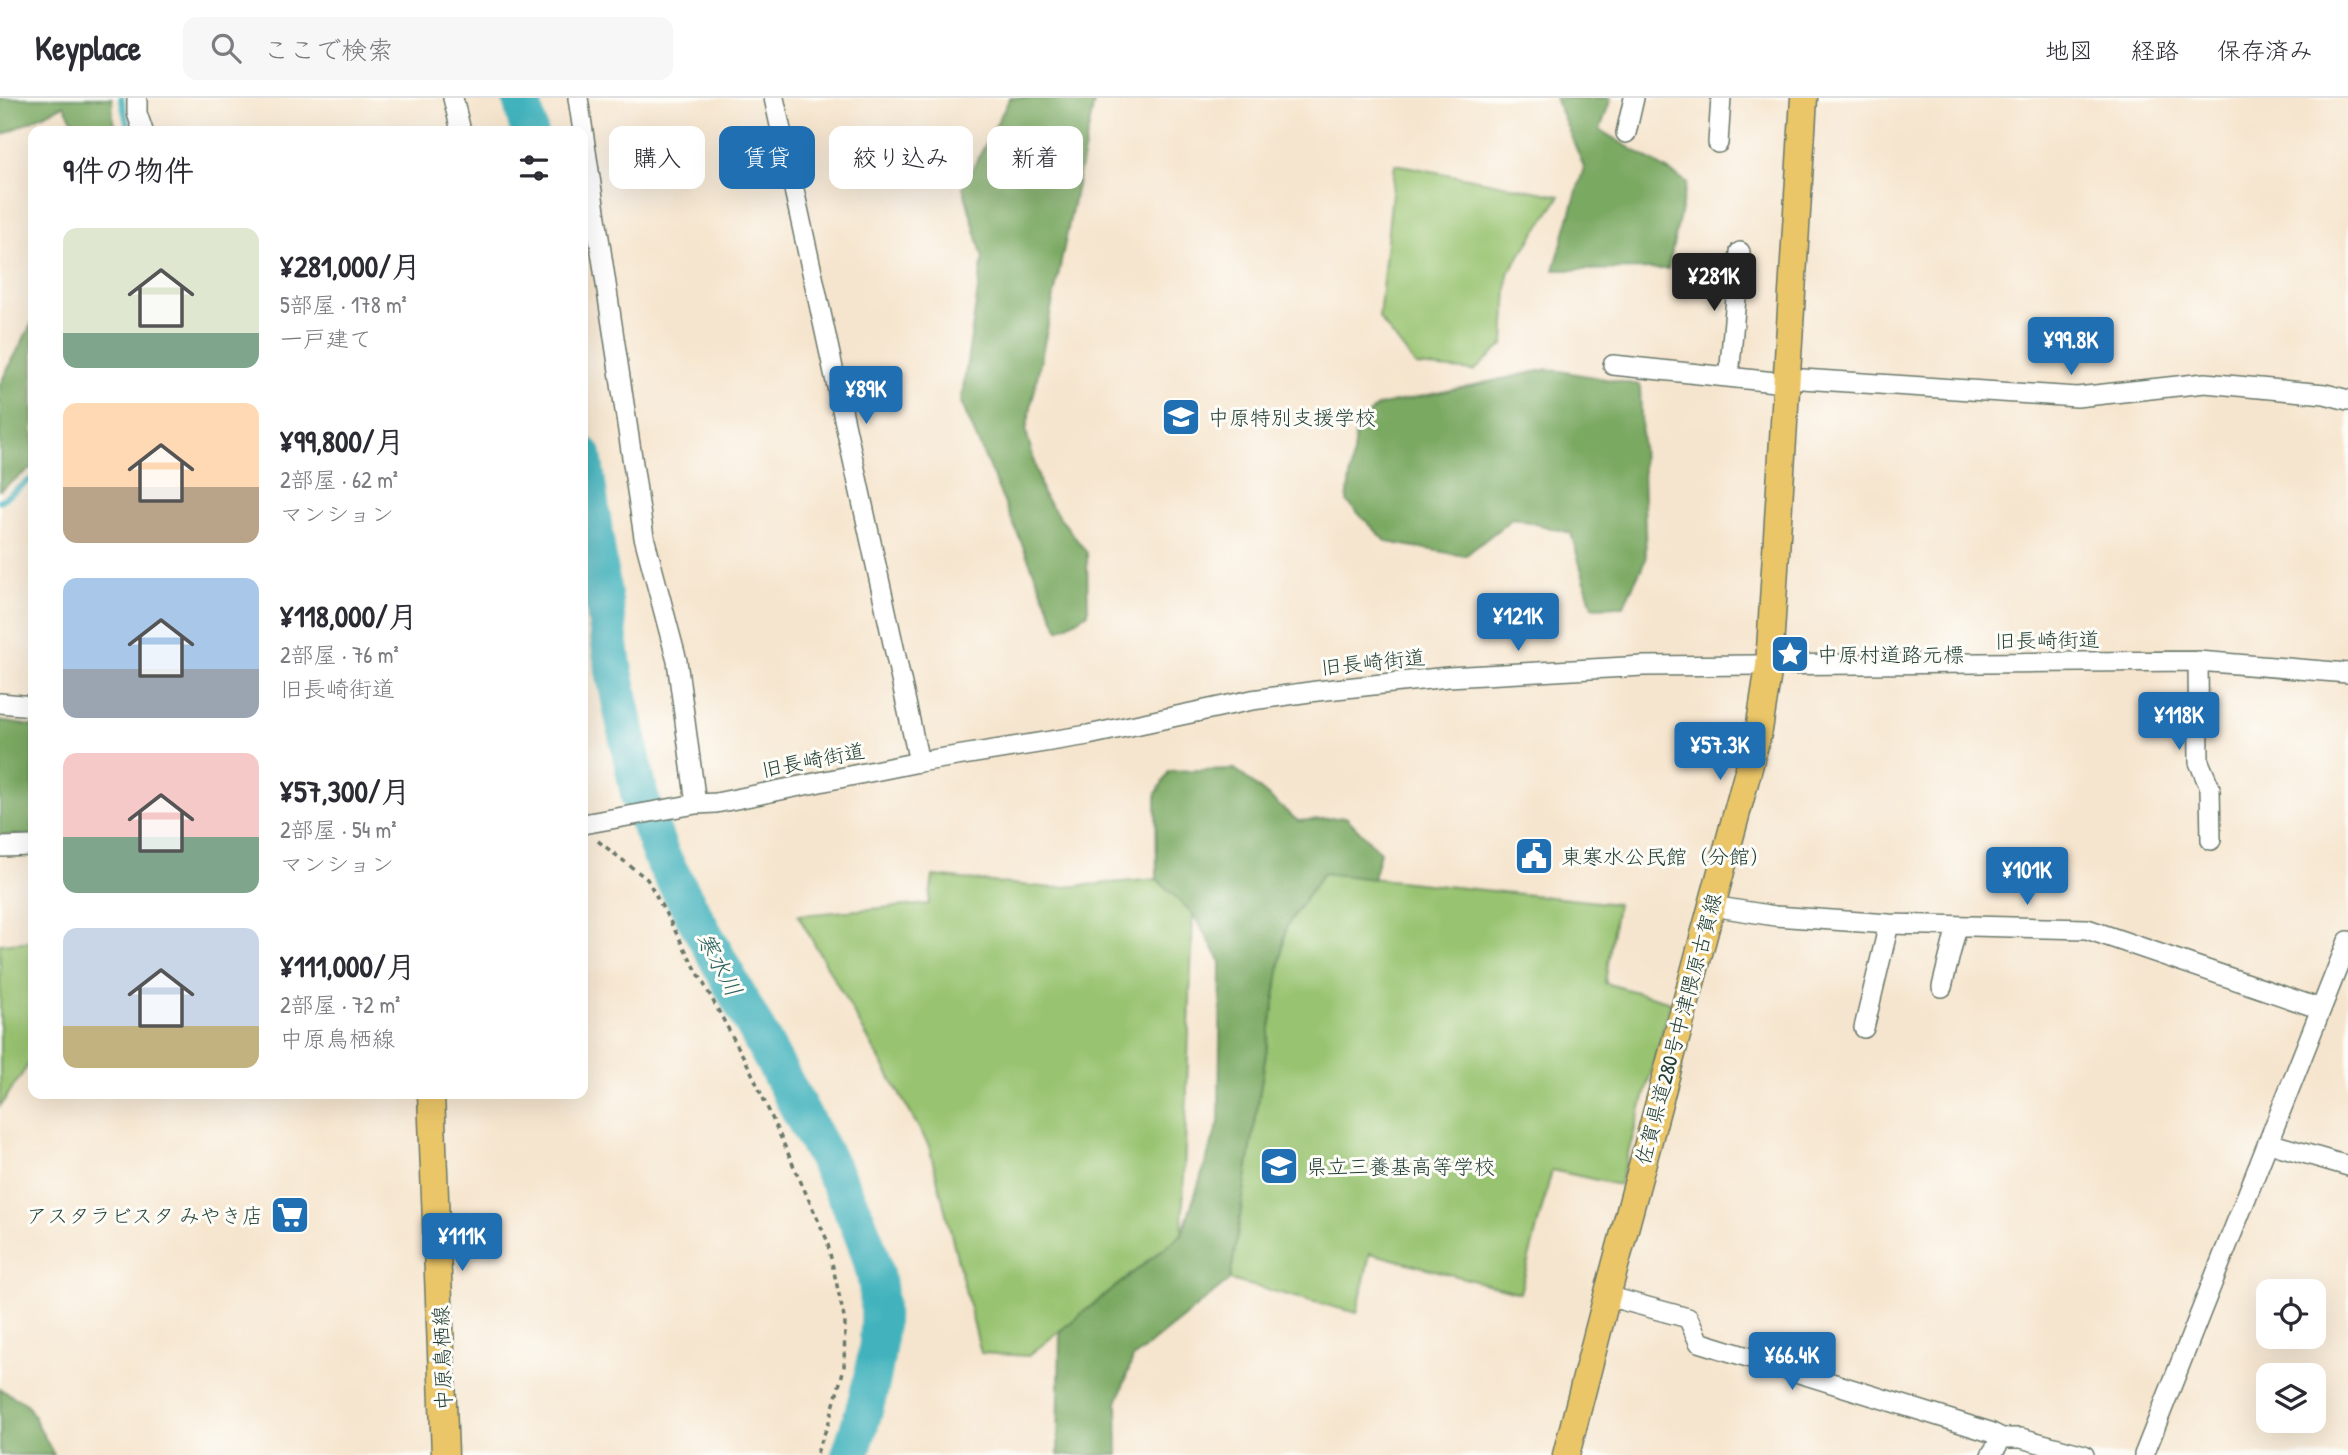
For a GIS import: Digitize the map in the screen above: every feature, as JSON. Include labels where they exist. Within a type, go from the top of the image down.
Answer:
[{"type":"main road","name":"佐賀県道280号中津隈原古賀線","points":[[1566,1455],[1759,730],[1769,666],[1804,98]]},
{"type":"main road","name":"中原鳥栖線","points":[[431,1099],[445,1455]]},
{"type":"street","points":[[137,98],[141,126]]},
{"type":"street","points":[[453,98],[460,126]]},
{"type":"street","points":[[578,98],[582,126]]},
{"type":"street","points":[[774,98],[919,762]]},
{"type":"street","points":[[1626,133],[1634,98]]},
{"type":"street","points":[[1718,143],[1721,98]]},
{"type":"street","points":[[588,165],[644,537],[677,661],[696,804]]},
{"type":"street","points":[[1729,377],[1740,252]]},
{"type":"street","points":[[1613,365],[1775,383],[1787,378],[2077,397],[2205,383],[2325,394],[2348,400]]},
{"type":"street","points":[[2198,661],[2199,762],[2210,788],[2211,840]]},
{"type":"street","name":"旧長崎街道","points":[[588,831],[615,820],[696,804],[716,803],[919,762],[1088,734],[1252,700],[1448,677],[1643,666],[2198,661],[2348,672]]},
{"type":"street","points":[[0,703],[28,706]]},
{"type":"street","points":[[0,847],[28,846]]},
{"type":"street","points":[[1712,906],[1775,916],[1889,924],[2087,929],[2321,1009]]},
{"type":"street","points":[[1864,1028],[1889,924]]},
{"type":"street","points":[[1942,987],[1956,926]]},
{"type":"street","points":[[2144,1455],[2348,941]]},
{"type":"street","points":[[2269,1143],[2348,1166]]},
{"type":"street","points":[[1607,1296],[1688,1318],[1699,1342],[2002,1438],[2021,1438],[2084,1455]]},
{"type":"street","points":[[1992,1455],[2002,1438]]},
{"type":"path","points":[[588,831],[647,879],[750,1069],[827,1240],[845,1322],[844,1368],[829,1422],[816,1455]]},
{"type":"green space","points":[[0,98],[112,98],[115,126],[75,126],[64,105],[0,136]]},
{"type":"green space","points":[[1010,98],[1095,98],[1083,156],[1083,126],[995,126]]},
{"type":"green space","points":[[1555,98],[1611,98],[1600,130],[1687,182],[1668,269],[1554,270],[1584,167]]},
{"type":"green space","points":[[987,142],[987,189],[1076,189],[1026,431],[1043,495],[1087,553],[1088,613],[1059,630],[961,402],[983,258],[964,189],[973,189],[973,168]]},
{"type":"green space","points":[[1395,164],[1560,196],[1508,273],[1504,344],[1474,371],[1416,366],[1379,318]]},
{"type":"green space","points":[[28,331],[28,470],[0,490],[0,384]]},
{"type":"green space","points":[[1548,369],[1640,385],[1646,559],[1623,606],[1592,607],[1571,533],[1513,518],[1465,556],[1387,542],[1347,502],[1356,428],[1377,406]]},
{"type":"green space","points":[[0,721],[28,725],[28,835],[0,835]]},
{"type":"green space","points":[[1235,769],[1298,821],[1346,817],[1380,852],[1373,879],[1323,873],[1286,927],[1230,1280],[1133,1358],[1117,1403],[1118,1455],[1058,1455],[1060,1331],[1182,1234],[1219,1122],[1221,962],[1193,914],[1157,879],[1156,794],[1169,771]]},
{"type":"green space","points":[[1323,873],[1617,904],[1605,983],[1671,1002],[1619,1185],[1552,1170],[1520,1293],[1370,1253],[1357,1313],[1230,1280],[1286,927]]},
{"type":"green space","points":[[933,876],[1053,888],[1157,879],[1193,913],[1182,1234],[1028,1356],[981,1353],[929,1146],[798,915],[929,904]]},
{"type":"green space","points":[[28,941],[28,1065],[0,1106],[0,944]]},
{"type":"green space","points":[[0,1389],[27,1404],[54,1455],[0,1455]]},
{"type":"waterway","points":[[121,98],[128,126]]},
{"type":"waterway","name":"寒水川","points":[[521,98],[528,126]]},
{"type":"waterway","points":[[0,501],[28,481]]},
{"type":"waterway","name":"寒水川","points":[[588,490],[613,666],[640,798],[661,856],[826,1159],[860,1226],[868,1249],[878,1294],[879,1335],[873,1376],[850,1455]]},
{"type":"place","name":"中原特別支援学校","points":[[1181,417]]},
{"type":"place","name":"中原村道路元標","points":[[1790,654]]},
{"type":"place","name":"東寒水公民館（分館）","points":[[1534,856]]},
{"type":"place","name":"県立三養基高等学校","points":[[1279,1166]]},
{"type":"place","name":"アスタラビスタ みやき店","points":[[290,1215]]}]
